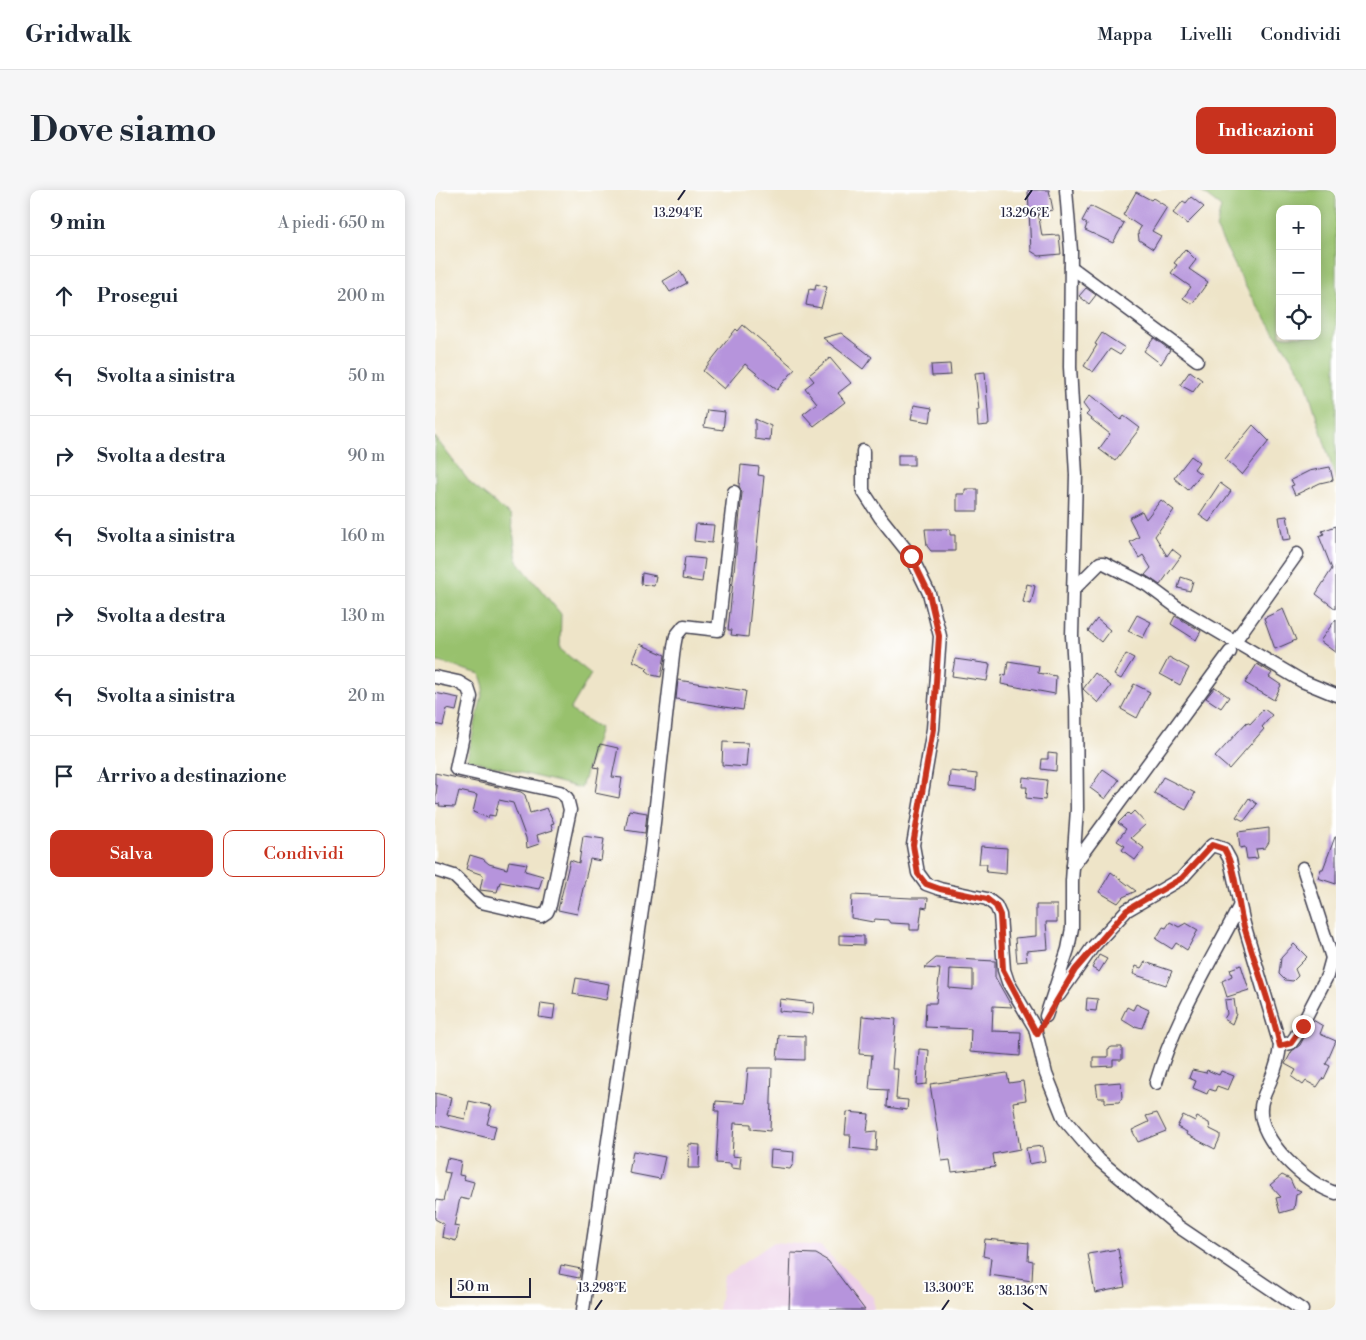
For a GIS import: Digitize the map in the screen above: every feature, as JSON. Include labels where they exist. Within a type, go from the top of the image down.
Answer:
[{"type":"street","points":[[1047,1016],[1068,949],[1072,928],[1073,866],[1077,809],[1072,636],[1075,588],[1073,522],[1076,475],[1070,367],[1071,268],[1066,190]]},
{"type":"street","points":[[1071,268],[1197,360]]},
{"type":"street","points":[[863,451],[863,491],[911,556],[929,593],[939,636],[933,729],[913,845],[918,874],[926,884],[940,889],[987,899],[996,906],[1000,915],[1003,970],[1037,1034],[1046,1074],[1064,1119],[1099,1160],[1179,1227],[1302,1310]]},
{"type":"street","points":[[583,1310],[651,850],[673,647],[676,636],[684,626],[718,630],[734,492]]},
{"type":"street","points":[[1073,866],[1297,554]]},
{"type":"street","points":[[1075,588],[1100,563],[1104,563],[1147,585],[1232,647],[1336,695]]},
{"type":"street","points":[[435,677],[458,682],[468,688],[471,697],[456,769],[560,792],[567,798],[570,810],[550,905],[547,912],[541,916],[481,902],[454,876],[435,870]]},
{"type":"street","points":[[1037,1034],[1075,970],[1127,910],[1182,878],[1212,845],[1224,849],[1230,860],[1239,907],[1280,1046],[1278,1061],[1261,1107],[1263,1128],[1270,1141],[1285,1156],[1327,1190],[1336,1193]]},
{"type":"street","points":[[1280,1046],[1291,1043],[1303,1026],[1334,959],[1303,868]]},
{"type":"street","points":[[1156,1084],[1165,1050],[1239,907]]},
{"type":"shaded area","points":[[774,1242],[820,1246],[873,1297],[874,1310],[718,1310],[724,1276]]},
{"type":"green space","points":[[1199,190],[1336,190],[1336,480],[1305,379],[1279,340],[1321,340],[1321,205],[1276,205],[1276,335],[1250,295],[1216,228],[1221,207]]},
{"type":"green space","points":[[435,437],[471,484],[511,516],[517,561],[561,614],[560,649],[591,674],[570,710],[600,728],[581,788],[467,759],[484,687],[480,674],[435,661]]},
{"type":"building","points":[[1028,190],[1049,190],[1053,210],[1038,212],[1042,236],[1059,235],[1061,254],[1039,256],[1031,251]]},
{"type":"building","points":[[1136,192],[1151,200],[1153,198],[1167,207],[1152,231],[1161,236],[1153,249],[1139,240],[1138,232],[1141,227],[1123,215]]},
{"type":"building","points":[[1191,197],[1204,207],[1187,224],[1173,213],[1183,201],[1186,203]]},
{"type":"building","points":[[1090,206],[1124,223],[1113,243],[1085,230],[1087,224],[1082,221]]},
{"type":"building","points":[[1185,249],[1196,260],[1189,269],[1208,282],[1192,304],[1183,298],[1191,287],[1171,273],[1177,265],[1174,263]]},
{"type":"building","points":[[680,271],[687,283],[670,292],[663,281]]},
{"type":"building","points":[[816,284],[827,287],[821,308],[806,305],[809,289],[815,290]]},
{"type":"building","points":[[1086,288],[1096,295],[1089,304],[1079,296]]},
{"type":"building","points":[[743,325],[795,369],[777,390],[745,364],[724,389],[703,371],[736,329],[738,331]]},
{"type":"building","points":[[841,333],[872,357],[863,369],[823,338]]},
{"type":"building","points":[[1102,333],[1125,348],[1120,355],[1110,349],[1093,372],[1084,366]]},
{"type":"building","points":[[1154,338],[1170,350],[1161,364],[1144,351]]},
{"type":"building","points":[[830,358],[851,383],[838,393],[845,402],[814,426],[803,414],[817,403],[805,388],[814,381],[809,375]]},
{"type":"building","points":[[950,364],[951,375],[932,376],[931,365]]},
{"type":"building","points":[[1190,371],[1202,380],[1193,392],[1180,385]]},
{"type":"building","points":[[985,372],[989,425],[978,426],[977,410],[979,410],[975,373]]},
{"type":"building","points":[[1090,395],[1121,420],[1124,416],[1140,428],[1115,461],[1099,449],[1110,434],[1086,415],[1089,412],[1083,404]]},
{"type":"building","points":[[914,405],[932,408],[930,422],[911,419]]},
{"type":"building","points":[[707,410],[725,412],[723,430],[704,427]]},
{"type":"building","points":[[755,419],[771,426],[770,441],[755,439]]},
{"type":"building","points":[[1253,425],[1269,441],[1242,475],[1225,459]]},
{"type":"building","points":[[898,455],[914,455],[914,465],[898,465]]},
{"type":"building","points":[[1191,456],[1199,462],[1194,469],[1201,474],[1188,490],[1174,478]]},
{"type":"building","points":[[741,465],[759,467],[758,475],[764,476],[748,637],[731,635],[732,630],[728,630],[742,493],[739,486]]},
{"type":"building","points":[[1330,467],[1333,480],[1320,483],[1295,495],[1291,486],[1294,485],[1291,480],[1309,471]]},
{"type":"building","points":[[1220,483],[1231,491],[1209,522],[1199,515]]},
{"type":"building","points":[[965,489],[978,489],[978,511],[957,511],[957,494],[965,494]]},
{"type":"building","points":[[1161,500],[1174,510],[1155,536],[1167,556],[1172,549],[1181,556],[1160,585],[1145,575],[1151,568],[1143,555],[1139,558],[1130,542],[1139,537],[1129,518],[1142,511],[1146,519]]},
{"type":"building","points":[[1287,516],[1291,539],[1283,540],[1279,517]]},
{"type":"building","points":[[696,524],[714,525],[712,543],[694,541]]},
{"type":"building","points":[[1336,526],[1336,609],[1316,594],[1332,569],[1319,536],[1324,534],[1322,531]]},
{"type":"building","points":[[925,529],[950,529],[950,535],[955,535],[955,551],[931,551],[927,546]]},
{"type":"building","points":[[685,557],[705,559],[702,582],[682,579]]},
{"type":"building","points":[[642,573],[656,576],[654,586],[641,584]]},
{"type":"building","points":[[1181,577],[1193,581],[1190,591],[1178,588]]},
{"type":"building","points":[[1027,584],[1035,586],[1031,604],[1023,602]]},
{"type":"building","points":[[1283,609],[1296,640],[1275,649],[1264,618]]},
{"type":"building","points":[[1137,615],[1151,622],[1143,638],[1128,631]]},
{"type":"building","points":[[1175,616],[1201,631],[1196,640],[1171,624]]},
{"type":"building","points":[[1097,619],[1110,630],[1101,642],[1088,631]]},
{"type":"building","points":[[1336,619],[1336,653],[1320,641]]},
{"type":"building","points":[[640,644],[665,655],[661,677],[652,675],[646,670],[648,668],[633,661]]},
{"type":"building","points":[[1126,654],[1134,658],[1121,679],[1114,675]]},
{"type":"building","points":[[1169,657],[1189,668],[1180,685],[1160,674]]},
{"type":"building","points":[[955,659],[990,664],[987,681],[952,676]]},
{"type":"building","points":[[1008,661],[1039,666],[1038,673],[1056,676],[1055,694],[1001,684],[1002,675],[1006,676]]},
{"type":"building","points":[[1257,664],[1272,673],[1269,677],[1281,685],[1274,700],[1245,683]]},
{"type":"building","points":[[1095,673],[1111,686],[1098,703],[1083,689]]},
{"type":"building","points":[[678,680],[746,691],[743,710],[676,699]]},
{"type":"building","points":[[1134,684],[1150,692],[1137,718],[1121,709]]},
{"type":"building","points":[[1215,687],[1229,697],[1221,708],[1206,698]]},
{"type":"building","points":[[435,693],[459,698],[456,711],[447,709],[443,726],[435,724]]},
{"type":"building","points":[[1264,709],[1272,715],[1262,727],[1264,729],[1229,769],[1215,757],[1247,722],[1250,724]]},
{"type":"building","points":[[723,742],[748,743],[746,767],[722,765]]},
{"type":"building","points":[[600,744],[618,748],[612,777],[622,778],[619,798],[595,793],[599,768],[594,767]]},
{"type":"building","points":[[1048,753],[1057,754],[1056,771],[1041,769],[1042,759],[1048,759]]},
{"type":"building","points":[[1103,769],[1119,780],[1105,799],[1090,788]]},
{"type":"building","points":[[950,771],[977,774],[976,790],[949,787]]},
{"type":"building","points":[[435,773],[521,792],[525,795],[530,813],[547,808],[554,823],[551,824],[553,830],[537,835],[539,844],[527,848],[526,838],[513,803],[499,800],[495,816],[489,815],[488,818],[473,812],[477,795],[459,791],[455,807],[439,806],[440,804],[435,803],[437,786],[435,785]]},
{"type":"building","points":[[1023,777],[1047,780],[1045,800],[1026,798],[1027,787],[1022,787]]},
{"type":"building","points":[[1163,777],[1195,793],[1186,810],[1154,793]]},
{"type":"building","points":[[1249,798],[1257,804],[1244,821],[1236,817]]},
{"type":"building","points":[[629,810],[647,813],[645,833],[625,830]]},
{"type":"building","points":[[1134,811],[1146,824],[1131,838],[1144,848],[1135,860],[1122,850],[1125,846],[1117,841],[1126,829],[1118,823],[1128,813],[1130,815]]},
{"type":"building","points":[[1269,828],[1269,842],[1265,848],[1256,849],[1258,858],[1247,859],[1245,847],[1240,848],[1238,832]]},
{"type":"building","points":[[583,836],[604,839],[601,861],[590,859],[577,914],[558,910],[570,860],[579,863]]},
{"type":"building","points":[[1336,837],[1336,884],[1318,878]]},
{"type":"building","points":[[981,846],[1007,848],[1006,874],[986,872],[987,864],[979,864]]},
{"type":"building","points":[[470,855],[483,859],[489,864],[507,869],[509,861],[527,864],[525,871],[543,876],[539,889],[500,882],[497,892],[480,890],[483,875],[466,869]]},
{"type":"building","points":[[1111,872],[1136,891],[1123,897],[1118,903],[1099,892]]},
{"type":"building","points":[[852,895],[928,898],[927,908],[922,907],[919,930],[910,930],[910,924],[890,923],[888,920],[875,919],[873,922],[851,918]]},
{"type":"building","points":[[1036,905],[1057,905],[1057,922],[1046,922],[1048,949],[1026,951],[1027,961],[1017,962],[1015,938],[1036,936]]},
{"type":"building","points":[[1170,922],[1179,927],[1186,923],[1198,930],[1187,950],[1176,943],[1172,949],[1156,939],[1163,927],[1166,928]]},
{"type":"building","points":[[839,935],[864,936],[864,945],[839,944]]},
{"type":"building","points":[[1294,944],[1307,957],[1295,969],[1298,976],[1293,981],[1285,980],[1279,974],[1281,958]]},
{"type":"building","points":[[1099,955],[1107,959],[1099,972],[1092,968]]},
{"type":"building","points":[[936,958],[995,961],[995,977],[1012,1007],[993,1006],[992,1031],[1021,1032],[1020,1056],[970,1052],[971,1029],[925,1027],[926,1003],[936,1003],[940,969],[924,968]],"holes":[[[950,969],[973,970],[973,990],[949,988]]]},
{"type":"building","points":[[1145,962],[1172,971],[1166,985],[1133,974],[1136,966],[1141,968]]},
{"type":"building","points":[[1241,965],[1249,990],[1227,997],[1222,981],[1232,976],[1230,969]]},
{"type":"building","points":[[576,978],[609,984],[606,1000],[573,994]]},
{"type":"building","points":[[1087,998],[1098,999],[1096,1011],[1086,1010]]},
{"type":"building","points":[[780,999],[814,1003],[813,1014],[779,1011]]},
{"type":"building","points":[[1234,999],[1236,1014],[1232,1024],[1224,1019],[1227,1014],[1225,1000]]},
{"type":"building","points":[[541,1003],[555,1005],[553,1019],[539,1017]]},
{"type":"building","points":[[1136,1004],[1149,1010],[1142,1028],[1134,1027],[1121,1019],[1127,1007],[1133,1010]]},
{"type":"building","points":[[862,1016],[896,1019],[892,1069],[898,1069],[896,1099],[908,1100],[907,1110],[887,1107],[888,1090],[869,1089],[872,1055],[859,1054]]},
{"type":"building","points":[[1313,1020],[1323,1026],[1320,1034],[1336,1041],[1326,1064],[1330,1066],[1324,1079],[1317,1087],[1306,1081],[1303,1085],[1292,1077],[1296,1070],[1285,1064],[1292,1051],[1300,1045]]},
{"type":"building","points":[[779,1035],[805,1036],[805,1060],[777,1059]]},
{"type":"building","points":[[1122,1047],[1122,1060],[1113,1060],[1113,1066],[1093,1067],[1093,1057],[1108,1057],[1108,1049]]},
{"type":"building","points":[[919,1049],[929,1050],[927,1084],[917,1085]]},
{"type":"building","points":[[748,1068],[772,1068],[770,1131],[751,1129],[751,1124],[734,1123],[732,1156],[741,1157],[740,1169],[731,1168],[731,1164],[716,1163],[719,1111],[715,1111],[716,1101],[745,1103]]},
{"type":"building","points":[[1192,1070],[1206,1073],[1207,1070],[1219,1075],[1221,1071],[1234,1076],[1228,1090],[1217,1086],[1215,1091],[1209,1089],[1207,1094],[1193,1088],[1196,1081],[1189,1078]]},
{"type":"building","points":[[1007,1073],[1009,1083],[1023,1081],[1026,1100],[1013,1102],[1020,1149],[993,1154],[995,1167],[952,1172],[950,1160],[942,1161],[930,1084]]},
{"type":"building","points":[[1121,1082],[1122,1098],[1119,1102],[1105,1103],[1105,1098],[1098,1098],[1096,1084]]},
{"type":"building","points":[[435,1093],[451,1097],[447,1115],[465,1119],[469,1101],[492,1106],[487,1124],[496,1126],[493,1139],[435,1125]]},
{"type":"building","points":[[847,1112],[869,1114],[867,1132],[877,1131],[876,1151],[850,1148],[851,1135],[845,1135]]},
{"type":"building","points":[[1157,1113],[1166,1131],[1138,1142],[1132,1130],[1149,1122],[1146,1116]]},
{"type":"building","points":[[1183,1115],[1195,1121],[1197,1117],[1209,1123],[1210,1129],[1220,1134],[1215,1149],[1186,1134],[1187,1132],[1177,1127]]},
{"type":"building","points":[[689,1144],[700,1145],[699,1168],[688,1168]]},
{"type":"building","points":[[1042,1146],[1045,1161],[1029,1164],[1026,1148]]},
{"type":"building","points":[[771,1150],[794,1152],[793,1164],[790,1169],[770,1167]]},
{"type":"building","points":[[633,1151],[665,1157],[660,1179],[629,1173]]},
{"type":"building","points":[[447,1158],[461,1161],[459,1175],[464,1176],[463,1179],[474,1182],[469,1200],[460,1198],[454,1226],[459,1227],[456,1241],[442,1237],[444,1224],[435,1219],[436,1200],[443,1201],[450,1173],[444,1172]]},
{"type":"building","points":[[1282,1175],[1290,1179],[1294,1188],[1301,1191],[1296,1195],[1294,1209],[1280,1213],[1276,1198],[1281,1197],[1270,1185]]},
{"type":"building","points":[[985,1239],[1029,1243],[1028,1260],[1033,1261],[1032,1281],[989,1275],[991,1258],[983,1256]]},
{"type":"building","points":[[1118,1249],[1125,1287],[1095,1293],[1088,1254]]},
{"type":"building","points":[[791,1253],[816,1254],[828,1261],[865,1310],[789,1310]]},
{"type":"building","points":[[561,1265],[581,1269],[579,1278],[559,1274]]},
{"type":"route","points":[[911,556],[929,593],[939,636],[933,729],[913,845],[918,874],[926,884],[940,889],[987,899],[996,906],[1000,915],[1003,970],[1037,1034],[1075,970],[1092,948],[1127,910],[1135,903],[1182,878],[1197,864],[1205,851],[1212,845],[1224,849],[1230,860],[1243,924],[1270,1006],[1280,1046],[1291,1043],[1303,1026]]}]
